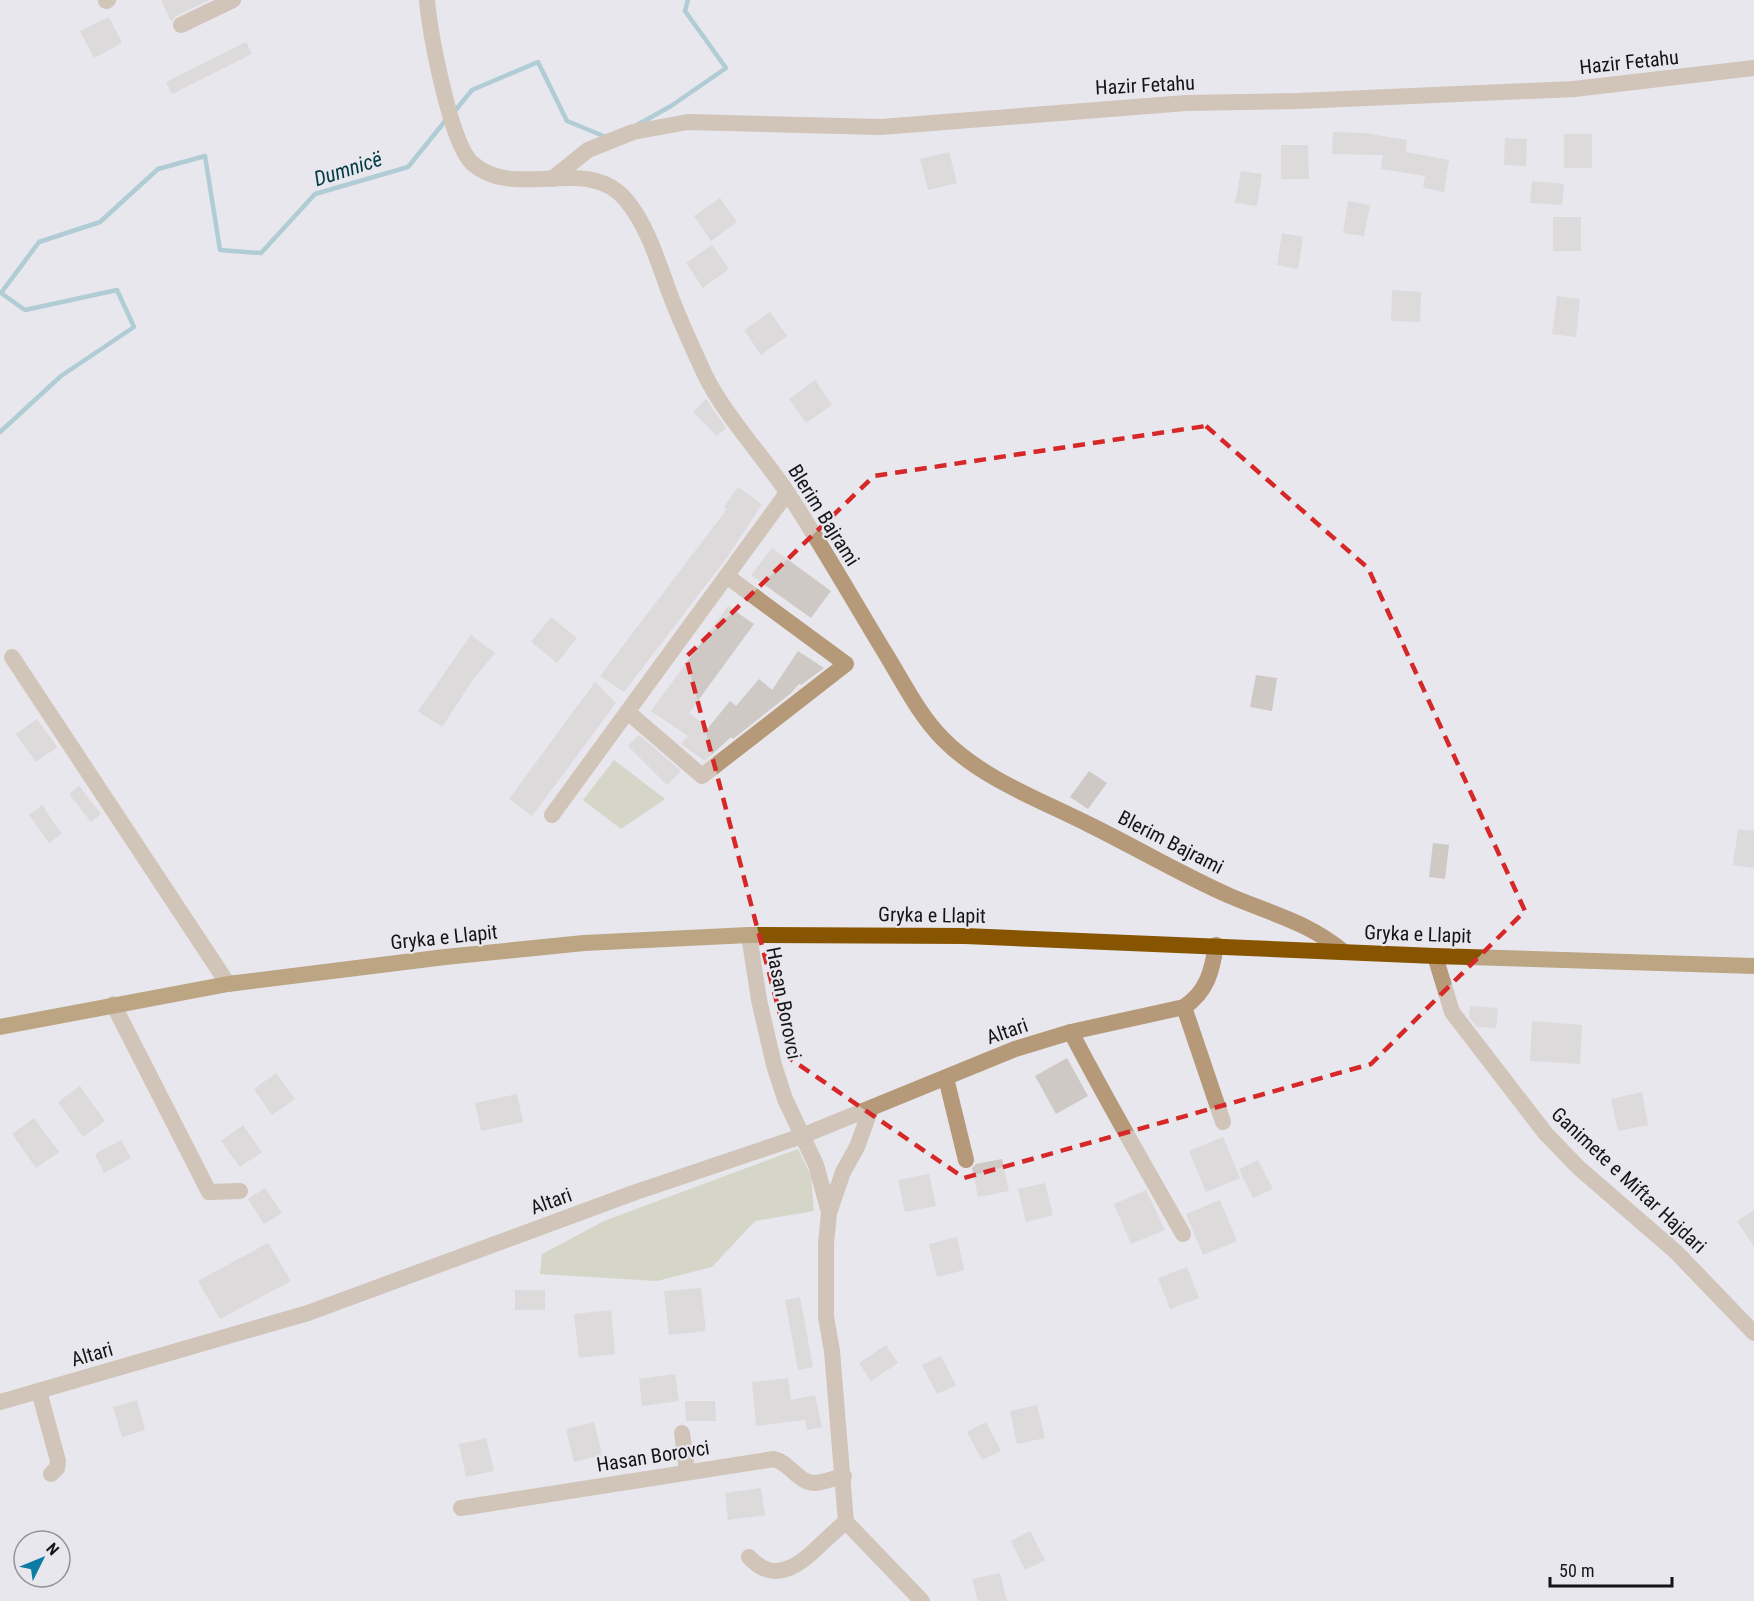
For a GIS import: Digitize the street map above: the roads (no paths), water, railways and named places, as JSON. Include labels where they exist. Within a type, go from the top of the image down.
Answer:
[{"type":"main road","name":"Gryka e Llapit","points":[[0,1027],[228,984],[445,957],[584,944],[749,935],[966,936],[1435,956],[1754,966]]},
{"type":"street","points":[[181,25],[233,0]]},
{"type":"street","name":"Blerim Bajrami","points":[[427,0],[438,70],[463,152],[481,169],[500,176],[552,179],[573,177],[594,180],[612,188],[626,200],[653,250],[682,325],[708,380],[787,493],[926,717],[958,753],[973,764],[1164,864],[1231,896],[1320,932],[1344,951]]},
{"type":"street","name":"Hazir Fetahu","points":[[552,179],[588,150],[633,132],[688,122],[881,127],[1186,103],[1298,101],[1574,89],[1754,68]]},
{"type":"street","points":[[552,815],[629,713],[787,493]]},
{"type":"street","points":[[629,713],[702,776],[846,664],[728,577]]},
{"type":"street","points":[[12,657],[228,984]]},
{"type":"street","name":"Hasan Borovci","points":[[749,935],[759,1000],[774,1065],[785,1099],[816,1165],[829,1213]]},
{"type":"street","points":[[1216,945],[1207,984],[1195,1000],[1184,1007],[1222,1122]]},
{"type":"street","name":"Ganimete e Miftar Hajdari","points":[[1435,956],[1452,1012],[1546,1134],[1579,1167],[1676,1252],[1754,1333]]},
{"type":"street","points":[[113,1004],[209,1192],[240,1191]]},
{"type":"street","name":"Altari","points":[[0,1402],[308,1313],[636,1192],[870,1111],[1006,1053],[1071,1032],[1184,1007]]},
{"type":"street","points":[[1071,1032],[1102,1092],[1131,1138],[1183,1234]]},
{"type":"street","points":[[946,1078],[966,1160]]},
{"type":"street","name":"Hasan Borovci","points":[[846,1522],[832,1351],[826,1317],[825,1283],[829,1213],[843,1172],[857,1147],[870,1111]]},
{"type":"street","points":[[39,1391],[58,1461],[57,1468],[51,1474]]},
{"type":"street","points":[[682,1433],[687,1471]]},
{"type":"street","name":"Hasan Borovci","points":[[461,1508],[774,1459],[782,1461],[807,1482],[819,1482],[844,1476]]},
{"type":"street","points":[[749,1557],[758,1568],[767,1571],[787,1569],[806,1558],[846,1522],[922,1601]]},
{"type":"waterway","name":"Dumnicë","points":[[637,125],[671,106],[726,68],[685,11],[688,0]]},
{"type":"waterway","name":"Dumnicë","points":[[454,112],[472,90],[538,62],[567,121],[606,137]]},
{"type":"waterway","name":"Dumnicë","points":[[0,432],[61,376],[134,327],[117,290],[25,310],[1,293],[39,242],[100,222],[158,169],[205,156],[220,250],[261,253],[315,194],[408,167],[446,120]]}]
